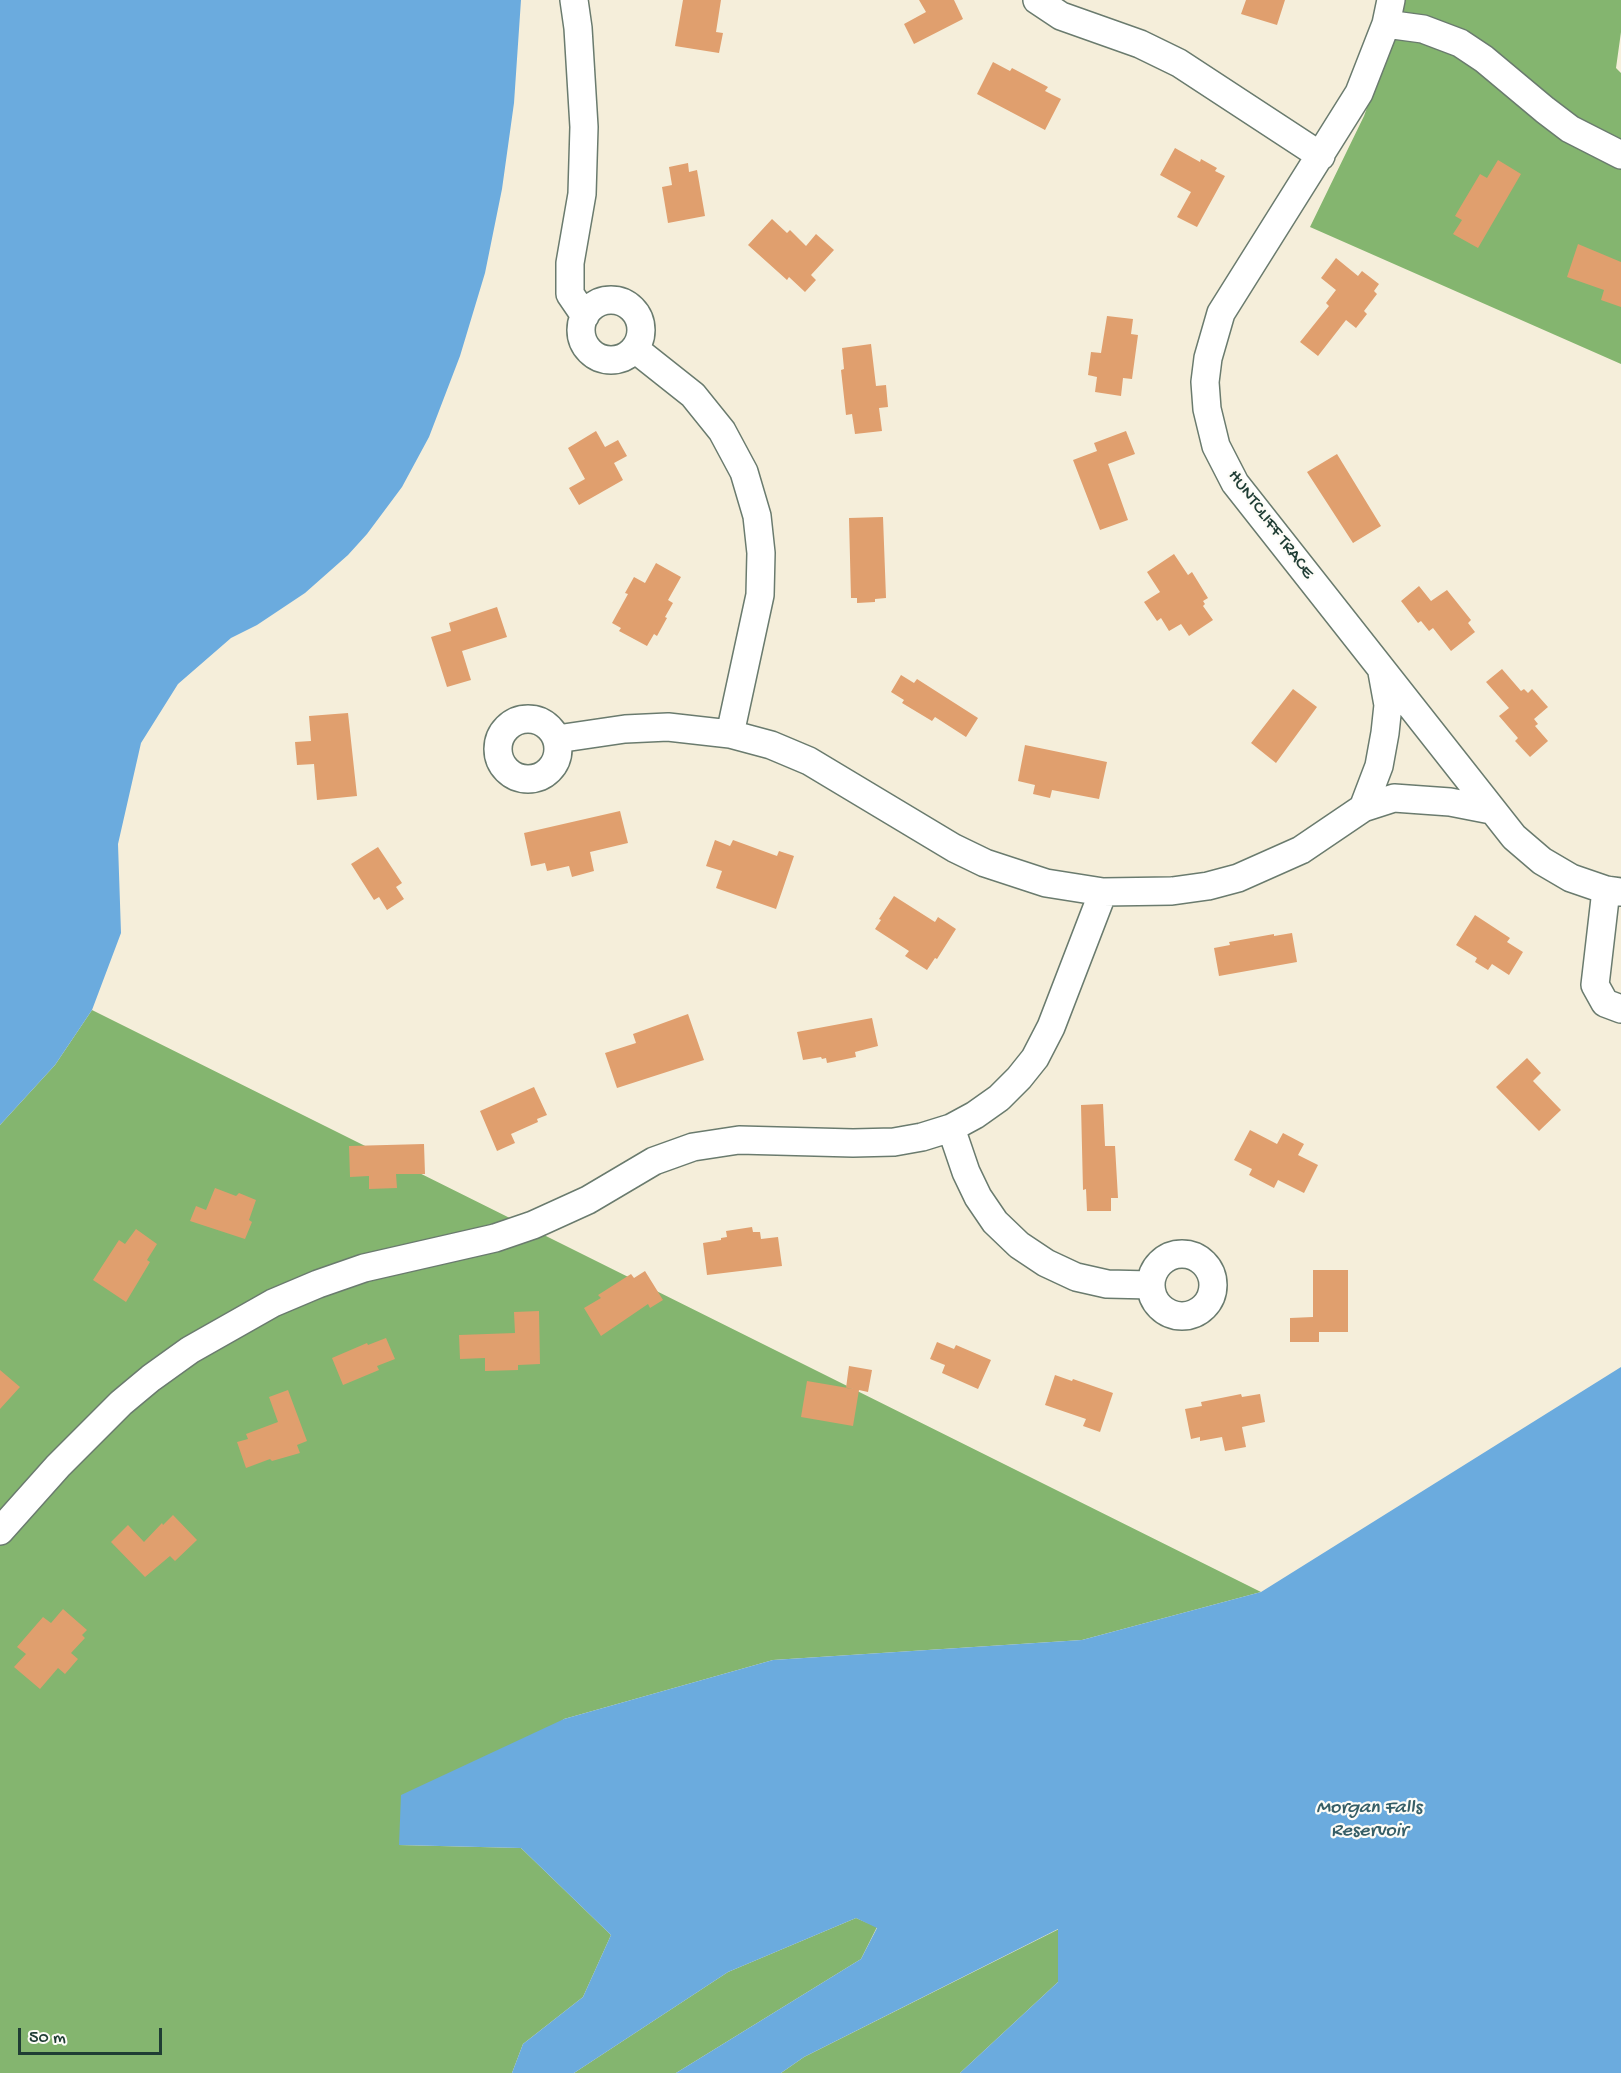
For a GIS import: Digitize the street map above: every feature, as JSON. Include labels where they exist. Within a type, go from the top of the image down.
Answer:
[{"type":"street","points":[[574,0],[579,28],[584,127],[582,194],[570,263],[570,294],[585,316]]},
{"type":"street","points":[[1037,0],[1061,16],[1140,44],[1179,63],[1321,156]]},
{"type":"street","points":[[1388,12],[1460,43],[1484,59],[1570,129],[1621,155]]},
{"type":"street","name":"HUNTCLIFF TRACE","points":[[1388,12],[1359,93],[1221,313],[1208,358],[1205,382],[1207,409],[1216,446],[1235,483],[1514,837],[1542,861],[1571,878],[1613,891]]},
{"type":"street","points":[[605,301],[618,301],[629,306],[637,315],[641,326],[640,338],[635,349],[618,360],[608,361],[590,352],[583,341],[581,328],[585,316],[593,306],[605,301]]},
{"type":"street","points":[[635,349],[693,395],[722,431],[744,472],[757,516],[761,553],[760,595],[730,734]]},
{"type":"street","points":[[1363,808],[1379,766],[1385,734],[1388,705],[1382,671]]},
{"type":"street","points":[[557,739],[626,729],[669,727],[730,734],[771,745],[809,761],[954,848],[985,863],[1046,883],[1103,892],[1172,891],[1208,886],[1238,878],[1301,850],[1363,808],[1394,798],[1450,802],[1491,810]]},
{"type":"street","points":[[1613,891],[1594,985],[1605,1003],[1621,1009]]},
{"type":"street","points":[[0,1531],[58,1466],[121,1403],[151,1378],[190,1350],[263,1309],[318,1284],[364,1268],[495,1238],[533,1225],[588,1200],[654,1161],[693,1147],[739,1140],[894,1142],[922,1137],[951,1128],[975,1115],[999,1098],[1020,1078],[1035,1058],[1051,1027],[1103,892]]},
{"type":"street","points":[[951,1128],[966,1172],[978,1197],[995,1222],[1018,1245],[1046,1263],[1076,1277],[1107,1284],[1150,1285]]},
{"type":"green space","points":[[1406,0],[1621,0],[1621,32],[1616,68],[1621,73],[1621,364],[1310,227],[1364,116]]},
{"type":"green space","points":[[92,1010],[1261,1592],[1082,1640],[773,1660],[564,1719],[399,1845],[521,1848],[611,1935],[583,1997],[523,2044],[512,2073],[0,2073],[0,1125],[55,1065]]},
{"type":"green space","points":[[856,1918],[877,1927],[861,1959],[676,2073],[574,2073],[728,1972]]},
{"type":"green space","points":[[1059,1929],[1058,1982],[960,2073],[781,2073],[804,2057]]},
{"type":"water","points":[[0,0],[521,0],[514,103],[502,189],[485,273],[460,356],[429,437],[402,487],[367,534],[348,555],[305,593],[257,625],[231,638],[178,684],[141,743],[118,844],[121,933],[92,1010],[55,1065],[0,1125]]},
{"type":"water","name":"Morgan Falls Reservoir","points":[[1621,1367],[1621,2073],[960,2073],[1058,1982],[1058,1929],[804,2057],[781,2073],[676,2073],[861,1959],[877,1928],[856,1918],[728,1972],[574,2073],[512,2073],[523,2044],[583,1997],[611,1935],[521,1848],[399,1845],[401,1795],[564,1719],[773,1660],[1082,1640],[1261,1592]]},
{"type":"building","points":[[683,0],[721,0],[716,32],[723,33],[719,53],[675,46]]},
{"type":"building","points":[[919,0],[954,0],[963,19],[914,44],[904,24],[926,12]]},
{"type":"building","points":[[1246,0],[1285,0],[1277,25],[1241,14]]},
{"type":"building","points":[[993,62],[1010,71],[1012,68],[1048,87],[1045,91],[1061,99],[1045,130],[977,94]]},
{"type":"building","points":[[1175,148],[1200,162],[1201,159],[1217,168],[1215,171],[1225,176],[1197,227],[1177,217],[1191,192],[1160,175]]},
{"type":"building","points":[[1498,160],[1521,174],[1478,248],[1453,234],[1462,220],[1455,216],[1480,174],[1487,178]]},
{"type":"building","points":[[688,163],[689,172],[697,170],[705,216],[668,223],[662,187],[672,185],[669,167]]},
{"type":"building","points":[[772,219],[787,233],[790,230],[806,246],[816,234],[834,250],[811,275],[816,280],[805,292],[789,277],[787,280],[748,245]]},
{"type":"building","points":[[1578,244],[1621,262],[1621,307],[1601,300],[1604,290],[1567,277]]},
{"type":"building","points":[[1336,258],[1358,276],[1362,271],[1379,284],[1374,291],[1377,294],[1364,311],[1367,314],[1356,328],[1346,320],[1318,356],[1300,342],[1329,306],[1326,303],[1336,290],[1321,278]]},
{"type":"building","points":[[1107,316],[1133,319],[1131,334],[1138,335],[1132,379],[1123,378],[1121,396],[1095,392],[1097,377],[1088,375],[1091,352],[1101,353]]},
{"type":"building","points":[[871,344],[876,386],[886,385],[888,407],[879,408],[882,431],[855,434],[852,414],[846,415],[841,370],[844,369],[842,348]]},
{"type":"building","points":[[596,431],[605,447],[618,440],[627,456],[614,463],[623,480],[579,505],[569,488],[585,479],[568,448]]},
{"type":"building","points":[[1126,431],[1135,454],[1108,464],[1128,520],[1100,530],[1073,460],[1097,451],[1094,443]]},
{"type":"building","points":[[1337,454],[1381,526],[1353,543],[1307,472]]},
{"type":"building","points":[[883,517],[886,598],[875,599],[875,602],[857,603],[857,598],[851,598],[849,518]]},
{"type":"building","points":[[1174,554],[1188,575],[1192,572],[1208,598],[1203,601],[1205,604],[1203,606],[1213,620],[1189,636],[1181,624],[1169,631],[1161,618],[1157,621],[1144,602],[1160,592],[1147,572]]},
{"type":"building","points":[[656,563],[681,577],[668,600],[673,603],[665,617],[667,618],[657,636],[654,634],[647,646],[619,631],[621,628],[612,623],[628,594],[625,593],[634,577],[645,583]]},
{"type":"building","points":[[1419,586],[1431,601],[1447,590],[1471,620],[1468,623],[1475,632],[1451,651],[1433,628],[1429,631],[1421,621],[1418,623],[1401,601]]},
{"type":"building","points":[[497,607],[507,637],[462,651],[471,680],[447,687],[431,637],[451,631],[449,623]]},
{"type":"building","points":[[1502,669],[1521,691],[1524,689],[1528,693],[1532,689],[1548,707],[1534,719],[1538,724],[1535,726],[1548,741],[1530,757],[1515,741],[1518,738],[1499,716],[1509,708],[1486,682]]},
{"type":"building","points":[[901,675],[914,683],[917,679],[978,718],[966,737],[935,717],[932,721],[902,703],[904,700],[891,692]]},
{"type":"building","points":[[1293,689],[1317,707],[1276,763],[1251,743]]},
{"type":"building","points":[[348,713],[357,796],[317,800],[314,764],[297,765],[295,742],[311,741],[309,716]]},
{"type":"building","points":[[1025,745],[1107,762],[1099,799],[1052,790],[1050,798],[1033,794],[1035,785],[1018,781]]},
{"type":"building","points":[[620,811],[628,843],[590,852],[594,871],[572,877],[569,866],[547,871],[545,863],[531,866],[524,833]]},
{"type":"building","points":[[715,840],[730,846],[733,840],[777,856],[779,851],[794,856],[776,909],[716,888],[722,871],[706,866]]},
{"type":"building","points":[[378,847],[402,883],[396,887],[404,899],[387,910],[379,897],[374,900],[351,864]]},
{"type":"building","points":[[894,896],[935,922],[938,917],[956,929],[937,959],[935,958],[927,970],[905,956],[909,951],[875,929]]},
{"type":"building","points":[[1475,915],[1510,938],[1507,942],[1523,952],[1509,975],[1492,964],[1488,970],[1475,962],[1477,958],[1456,945]]},
{"type":"building","points":[[1292,933],[1297,962],[1219,976],[1214,948],[1230,945],[1229,942]]},
{"type":"building","points":[[688,1014],[704,1060],[617,1088],[605,1053],[636,1043],[633,1034]]},
{"type":"building","points":[[872,1018],[878,1046],[855,1052],[856,1057],[827,1063],[826,1058],[821,1057],[803,1060],[797,1032]]},
{"type":"building","points":[[1527,1058],[1541,1073],[1533,1081],[1561,1110],[1539,1131],[1496,1087]]},
{"type":"building","points":[[534,1087],[547,1115],[537,1119],[538,1122],[511,1134],[515,1143],[497,1151],[480,1111]]},
{"type":"building","points":[[1103,1104],[1105,1146],[1115,1146],[1118,1198],[1111,1198],[1111,1211],[1087,1211],[1086,1189],[1083,1190],[1081,1105]]},
{"type":"building","points":[[1250,1130],[1277,1144],[1283,1133],[1304,1144],[1298,1155],[1318,1165],[1304,1193],[1278,1180],[1274,1188],[1249,1175],[1252,1169],[1234,1160]]},
{"type":"building","points":[[424,1144],[425,1174],[396,1174],[397,1188],[369,1189],[369,1176],[350,1177],[349,1146]]},
{"type":"building","points":[[215,1188],[236,1196],[239,1193],[256,1200],[249,1220],[252,1222],[245,1239],[190,1221],[196,1206],[206,1210]]},
{"type":"building","points":[[752,1227],[753,1232],[760,1232],[761,1239],[778,1237],[782,1266],[707,1275],[703,1243],[727,1237],[726,1231]]},
{"type":"building","points":[[136,1229],[157,1244],[147,1260],[150,1262],[126,1302],[93,1280],[119,1240],[125,1244]]},
{"type":"building","points":[[1313,1270],[1348,1270],[1348,1332],[1319,1332],[1319,1342],[1290,1342],[1290,1318],[1313,1317]]},
{"type":"building","points":[[645,1271],[663,1300],[650,1308],[648,1304],[601,1336],[584,1308],[601,1298],[598,1295],[631,1274],[634,1278]]},
{"type":"building","points":[[539,1311],[540,1364],[518,1365],[518,1370],[485,1371],[485,1358],[460,1359],[459,1335],[515,1333],[514,1312]]},
{"type":"building","points":[[386,1338],[395,1359],[377,1366],[379,1370],[343,1385],[332,1358],[367,1343],[368,1345]]},
{"type":"building","points":[[937,1342],[954,1349],[956,1345],[991,1360],[978,1389],[942,1373],[945,1365],[930,1359]]},
{"type":"building","points":[[849,1366],[872,1370],[868,1392],[859,1390],[853,1426],[801,1417],[807,1381],[846,1388]]},
{"type":"building","points":[[0,1370],[20,1387],[0,1409]]},
{"type":"building","points":[[1055,1375],[1113,1393],[1100,1432],[1083,1426],[1086,1419],[1045,1405]]},
{"type":"building","points":[[288,1390],[307,1441],[297,1445],[300,1453],[272,1461],[270,1459],[246,1468],[237,1442],[248,1439],[246,1434],[278,1422],[269,1397]]},
{"type":"building","points":[[1241,1394],[1242,1397],[1260,1394],[1265,1422],[1242,1427],[1246,1447],[1225,1451],[1222,1437],[1200,1441],[1200,1437],[1191,1439],[1185,1409],[1202,1406],[1201,1402]]},
{"type":"building","points":[[173,1515],[197,1540],[175,1561],[170,1556],[145,1577],[111,1542],[128,1525],[144,1542]]},
{"type":"building","points":[[63,1609],[87,1630],[82,1635],[85,1638],[71,1653],[78,1659],[65,1674],[58,1668],[40,1689],[14,1667],[26,1654],[17,1647],[43,1617],[51,1623]]}]
